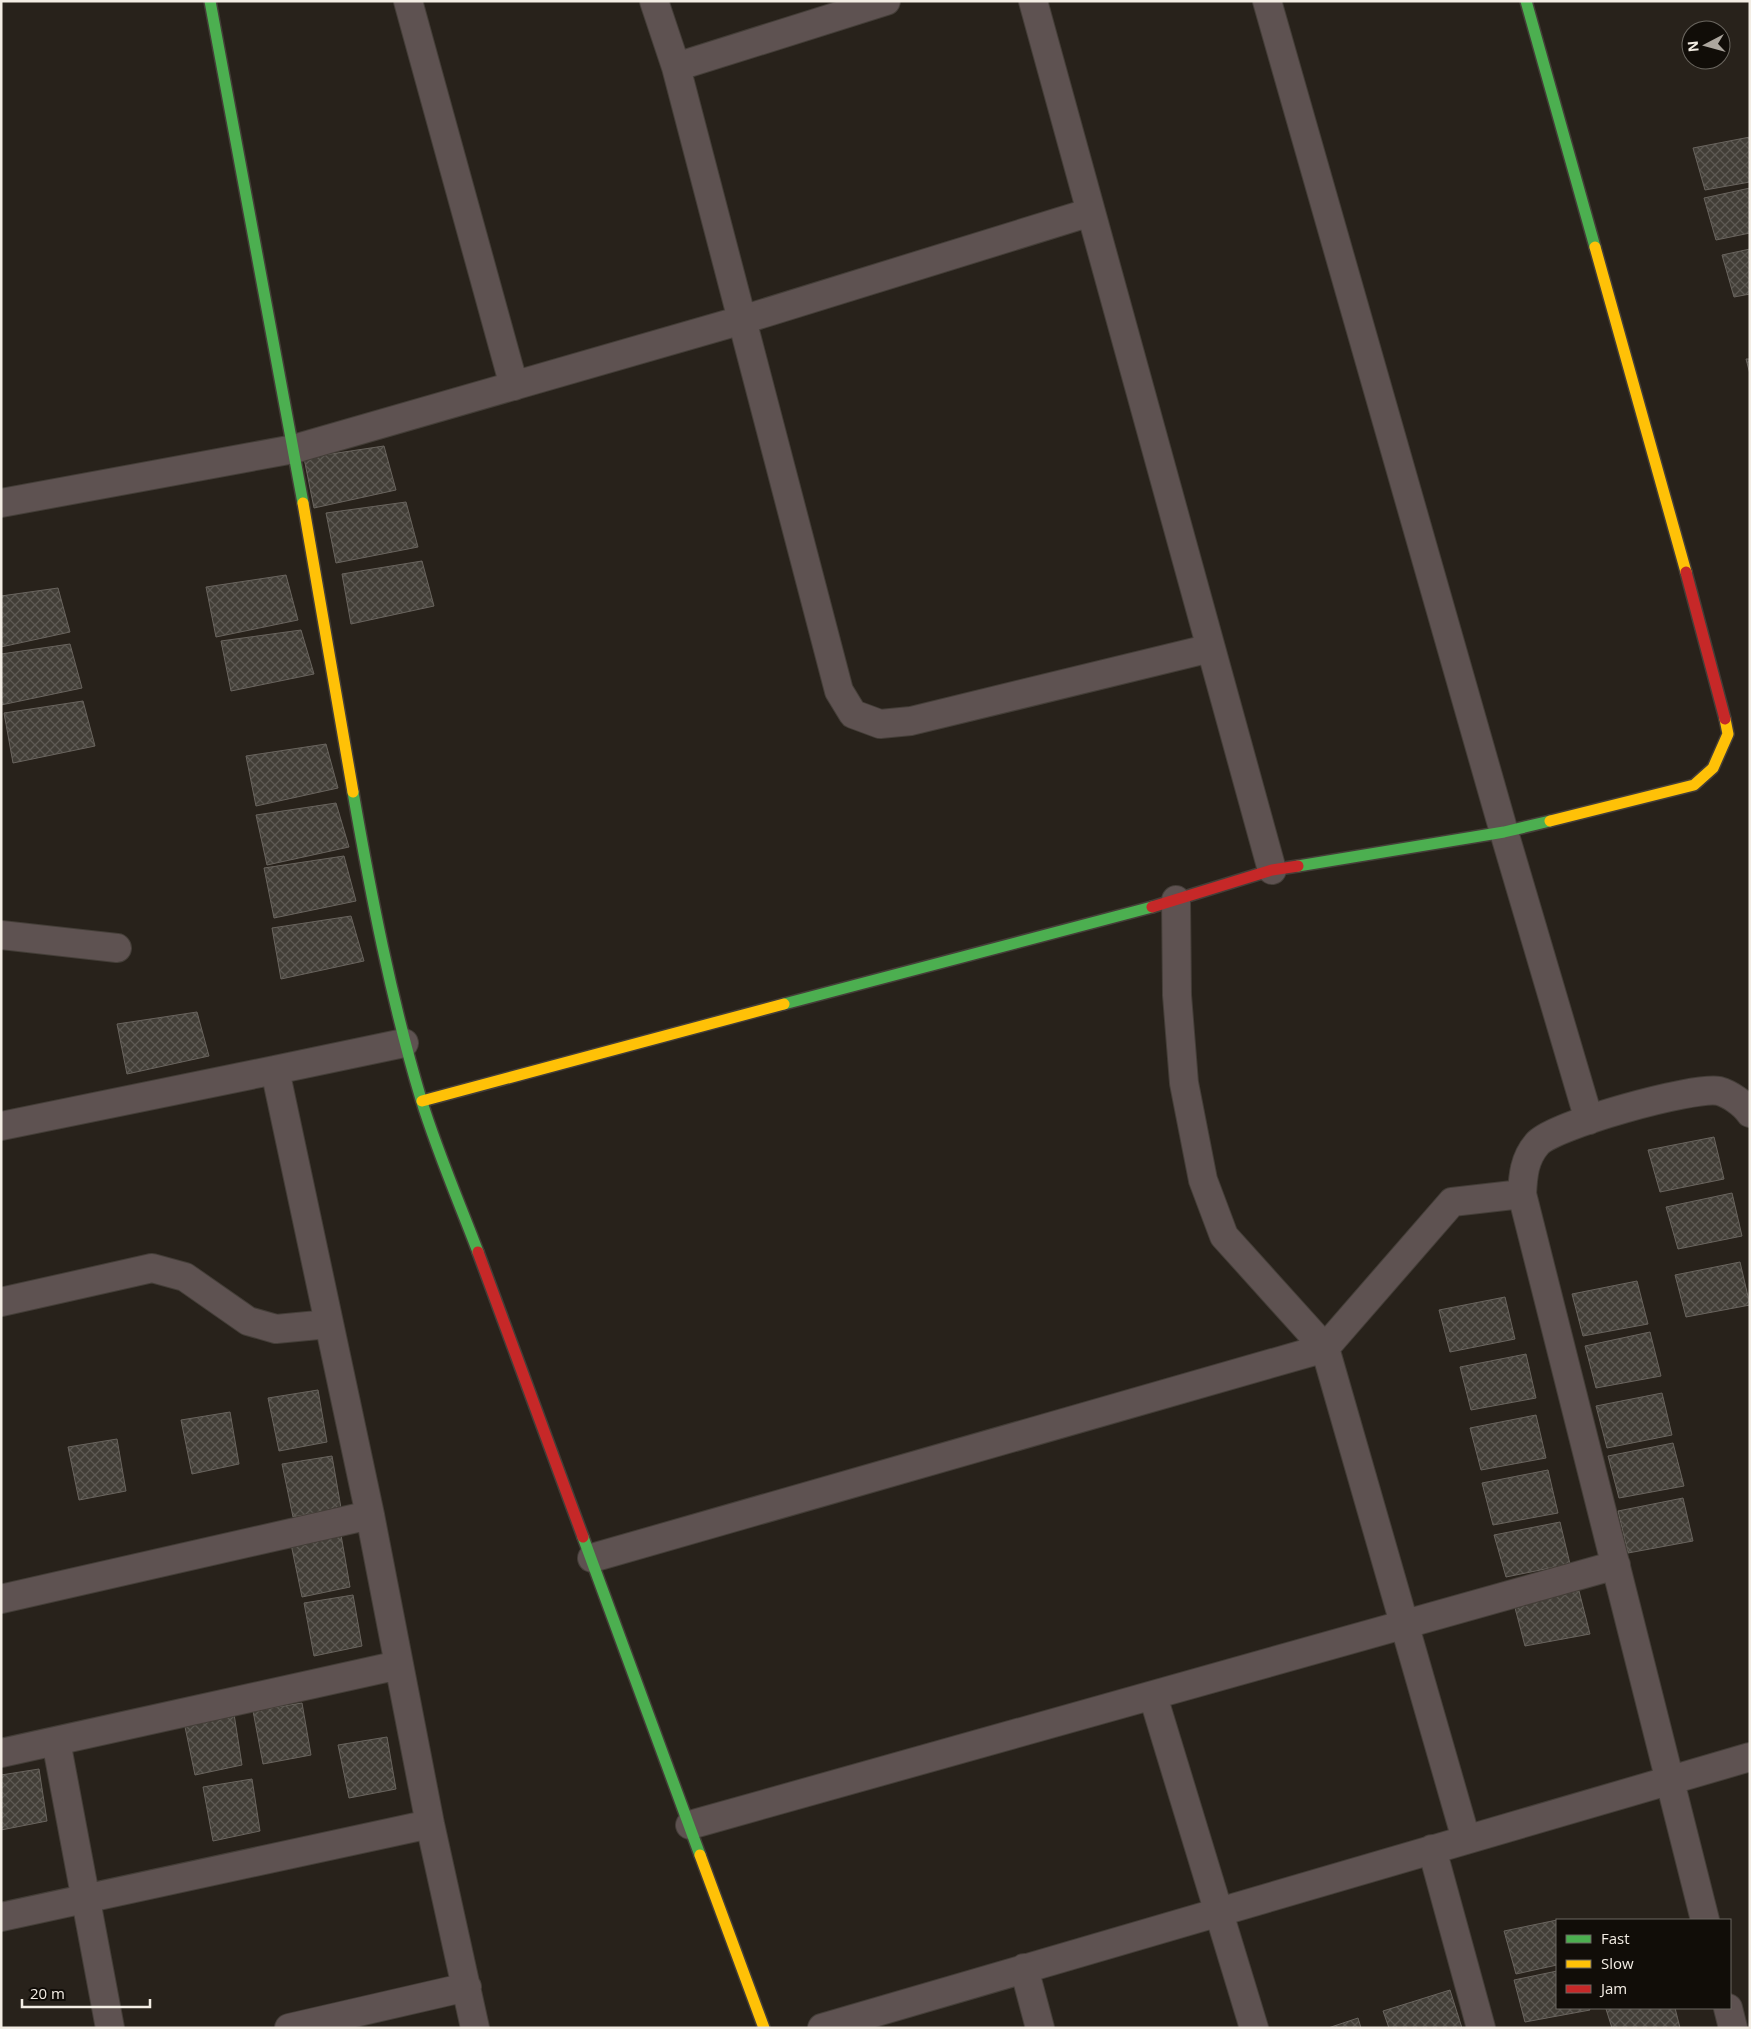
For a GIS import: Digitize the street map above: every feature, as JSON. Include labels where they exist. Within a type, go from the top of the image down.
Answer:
[{"type":"street","points":[[210,1],[294,450],[383,954],[404,1042],[422,1101],[764,2028]]},
{"type":"street","points":[[408,1],[514,386]]},
{"type":"street","points":[[654,1],[676,67],[839,691],[853,714],[880,724],[911,721],[1211,648]]},
{"type":"street","points":[[676,67],[886,1]]},
{"type":"street","points":[[1033,1],[1272,870]]},
{"type":"street","points":[[1267,1],[1504,832],[1589,1120]]},
{"type":"street","points":[[422,1101],[1176,900],[1272,870],[1504,832],[1694,785],[1713,768],[1728,734],[1715,676],[1526,1]]},
{"type":"street","points":[[1,503],[294,450],[742,320],[1091,212]]},
{"type":"street","points":[[1176,900],[1177,995],[1184,1083],[1203,1180],[1224,1236],[1325,1348],[1466,1839]]},
{"type":"street","points":[[1,935],[117,948]]},
{"type":"street","points":[[1,1126],[404,1042]]},
{"type":"street","points":[[276,1070],[370,1515],[430,1824],[476,2028]]},
{"type":"street","points":[[1706,1919],[1522,1194],[1525,1164],[1537,1143],[1565,1127],[1677,1095],[1719,1091],[1744,1105],[1750,1113]]},
{"type":"street","points":[[592,1558],[1325,1348],[1452,1202],[1522,1194]]},
{"type":"street","points":[[1,1302],[152,1268],[185,1277],[248,1322],[276,1329],[329,1324]]},
{"type":"street","points":[[1,1599],[370,1515]]},
{"type":"street","points":[[690,1825],[1616,1565]]},
{"type":"street","points":[[1,1753],[399,1665]]},
{"type":"street","points":[[1153,1696],[1254,2028]]},
{"type":"street","points":[[56,1741],[110,2028]]},
{"type":"street","points":[[823,2028],[1750,1757]]},
{"type":"street","points":[[1,1917],[430,1824]]},
{"type":"street","points":[[1432,1849],[1480,2028]]},
{"type":"street","points":[[1024,1968],[1040,2028]]},
{"type":"street","points":[[289,2028],[467,1987]]},
{"type":"street","points":[[1728,2009],[1733,2028]]},
{"type":"building","points":[[1750,137],[1750,182],[1705,190],[1693,148]]},
{"type":"building","points":[[1750,188],[1750,233],[1716,240],[1704,198]]},
{"type":"building","points":[[1750,249],[1750,294],[1734,297],[1722,255]]},
{"type":"building","points":[[1746,359],[1750,359],[1750,374]]},
{"type":"building","points":[[384,446],[396,490],[314,508],[304,458]]},
{"type":"building","points":[[406,502],[418,547],[336,563],[326,513]]},
{"type":"building","points":[[422,561],[434,606],[351,624],[342,574]]},
{"type":"building","points":[[286,575],[298,620],[216,637],[206,587]]},
{"type":"building","points":[[58,588],[70,632],[1,647],[1,596]]},
{"type":"building","points":[[301,630],[314,674],[231,691],[221,641]]},
{"type":"building","points":[[70,644],[82,688],[1,705],[1,654]]},
{"type":"building","points":[[83,701],[95,746],[13,763],[4,713]]},
{"type":"building","points":[[326,744],[338,788],[256,806],[246,756]]},
{"type":"building","points":[[336,803],[349,847],[267,865],[256,815]]},
{"type":"building","points":[[344,856],[356,901],[274,918],[264,868]]},
{"type":"building","points":[[351,916],[364,961],[281,979],[272,928]]},
{"type":"building","points":[[197,1012],[209,1056],[127,1074],[117,1024]]},
{"type":"building","points":[[1714,1137],[1724,1179],[1660,1192],[1648,1150]]},
{"type":"building","points":[[1732,1193],[1742,1236],[1678,1249],[1666,1207]]},
{"type":"building","points":[[1740,1262],[1750,1305],[1686,1317],[1675,1275]]},
{"type":"building","points":[[1637,1281],[1648,1324],[1583,1336],[1572,1294]]},
{"type":"building","points":[[1505,1297],[1515,1339],[1450,1352],[1439,1310]]},
{"type":"building","points":[[1650,1332],[1661,1376],[1596,1388],[1585,1346]]},
{"type":"building","points":[[1526,1354],[1536,1398],[1471,1410],[1460,1367]]},
{"type":"building","points":[[318,1390],[327,1442],[279,1451],[268,1398]]},
{"type":"building","points":[[1662,1393],[1672,1435],[1607,1448],[1596,1406]]},
{"type":"building","points":[[230,1412],[239,1464],[192,1474],[181,1420]]},
{"type":"building","points":[[1536,1415],[1546,1458],[1481,1470],[1470,1428]]},
{"type":"building","points":[[117,1439],[126,1491],[79,1500],[68,1447]]},
{"type":"building","points":[[1673,1443],[1684,1486],[1619,1498],[1608,1456]]},
{"type":"building","points":[[332,1456],[341,1508],[293,1517],[282,1464]]},
{"type":"building","points":[[1548,1470],[1558,1513],[1493,1525],[1482,1483]]},
{"type":"building","points":[[1683,1498],[1693,1541],[1628,1553],[1618,1511]]},
{"type":"building","points":[[1560,1522],[1570,1564],[1506,1577],[1494,1535]]},
{"type":"building","points":[[341,1535],[350,1587],[302,1597],[291,1544]]},
{"type":"building","points":[[1579,1591],[1590,1634],[1525,1646],[1514,1604]]},
{"type":"building","points":[[353,1595],[362,1646],[314,1656],[304,1603]]},
{"type":"building","points":[[302,1703],[311,1755],[263,1764],[253,1711]]},
{"type":"building","points":[[234,1714],[242,1765],[195,1775],[184,1722]]},
{"type":"building","points":[[387,1737],[396,1789],[349,1798],[338,1745]]},
{"type":"building","points":[[39,1769],[47,1821],[1,1830],[1,1775]]},
{"type":"building","points":[[252,1779],[260,1831],[213,1841],[203,1787]]},
{"type":"building","points":[[1556,1920],[1556,1965],[1516,1974],[1504,1931]]},
{"type":"building","points":[[1556,1971],[1556,2009],[1590,2010],[1525,2022],[1514,1980]]},
{"type":"building","points":[[1450,1990],[1462,2028],[1389,2028],[1383,2011]]},
{"type":"building","points":[[1606,2009],[1675,2009],[1680,2028],[1612,2028]]},
{"type":"building","points":[[1358,2018],[1361,2028],[1328,2028]]},
{"type":"traffic: fast","points":[[210,1],[303,503]]},
{"type":"traffic: fast","points":[[1526,1],[1595,247]]},
{"type":"traffic: fast","points":[[353,792],[383,947],[410,1061],[434,1138],[478,1252]]},
{"type":"traffic: fast","points":[[1298,866],[1504,832],[1550,821]]},
{"type":"traffic: fast","points":[[784,1004],[1152,907]]},
{"type":"traffic: fast","points":[[583,1537],[700,1855]]},
{"type":"traffic: slow","points":[[1595,247],[1686,572]]},
{"type":"traffic: slow","points":[[303,503],[353,792]]},
{"type":"traffic: slow","points":[[1550,821],[1694,785],[1713,768],[1728,734],[1725,719]]},
{"type":"traffic: slow","points":[[422,1101],[784,1004]]},
{"type":"traffic: slow","points":[[700,1855],[764,2028]]},
{"type":"traffic: jam","points":[[1686,572],[1725,719]]},
{"type":"traffic: jam","points":[[1152,907],[1272,870],[1298,866]]},
{"type":"traffic: jam","points":[[478,1252],[583,1537]]}]
